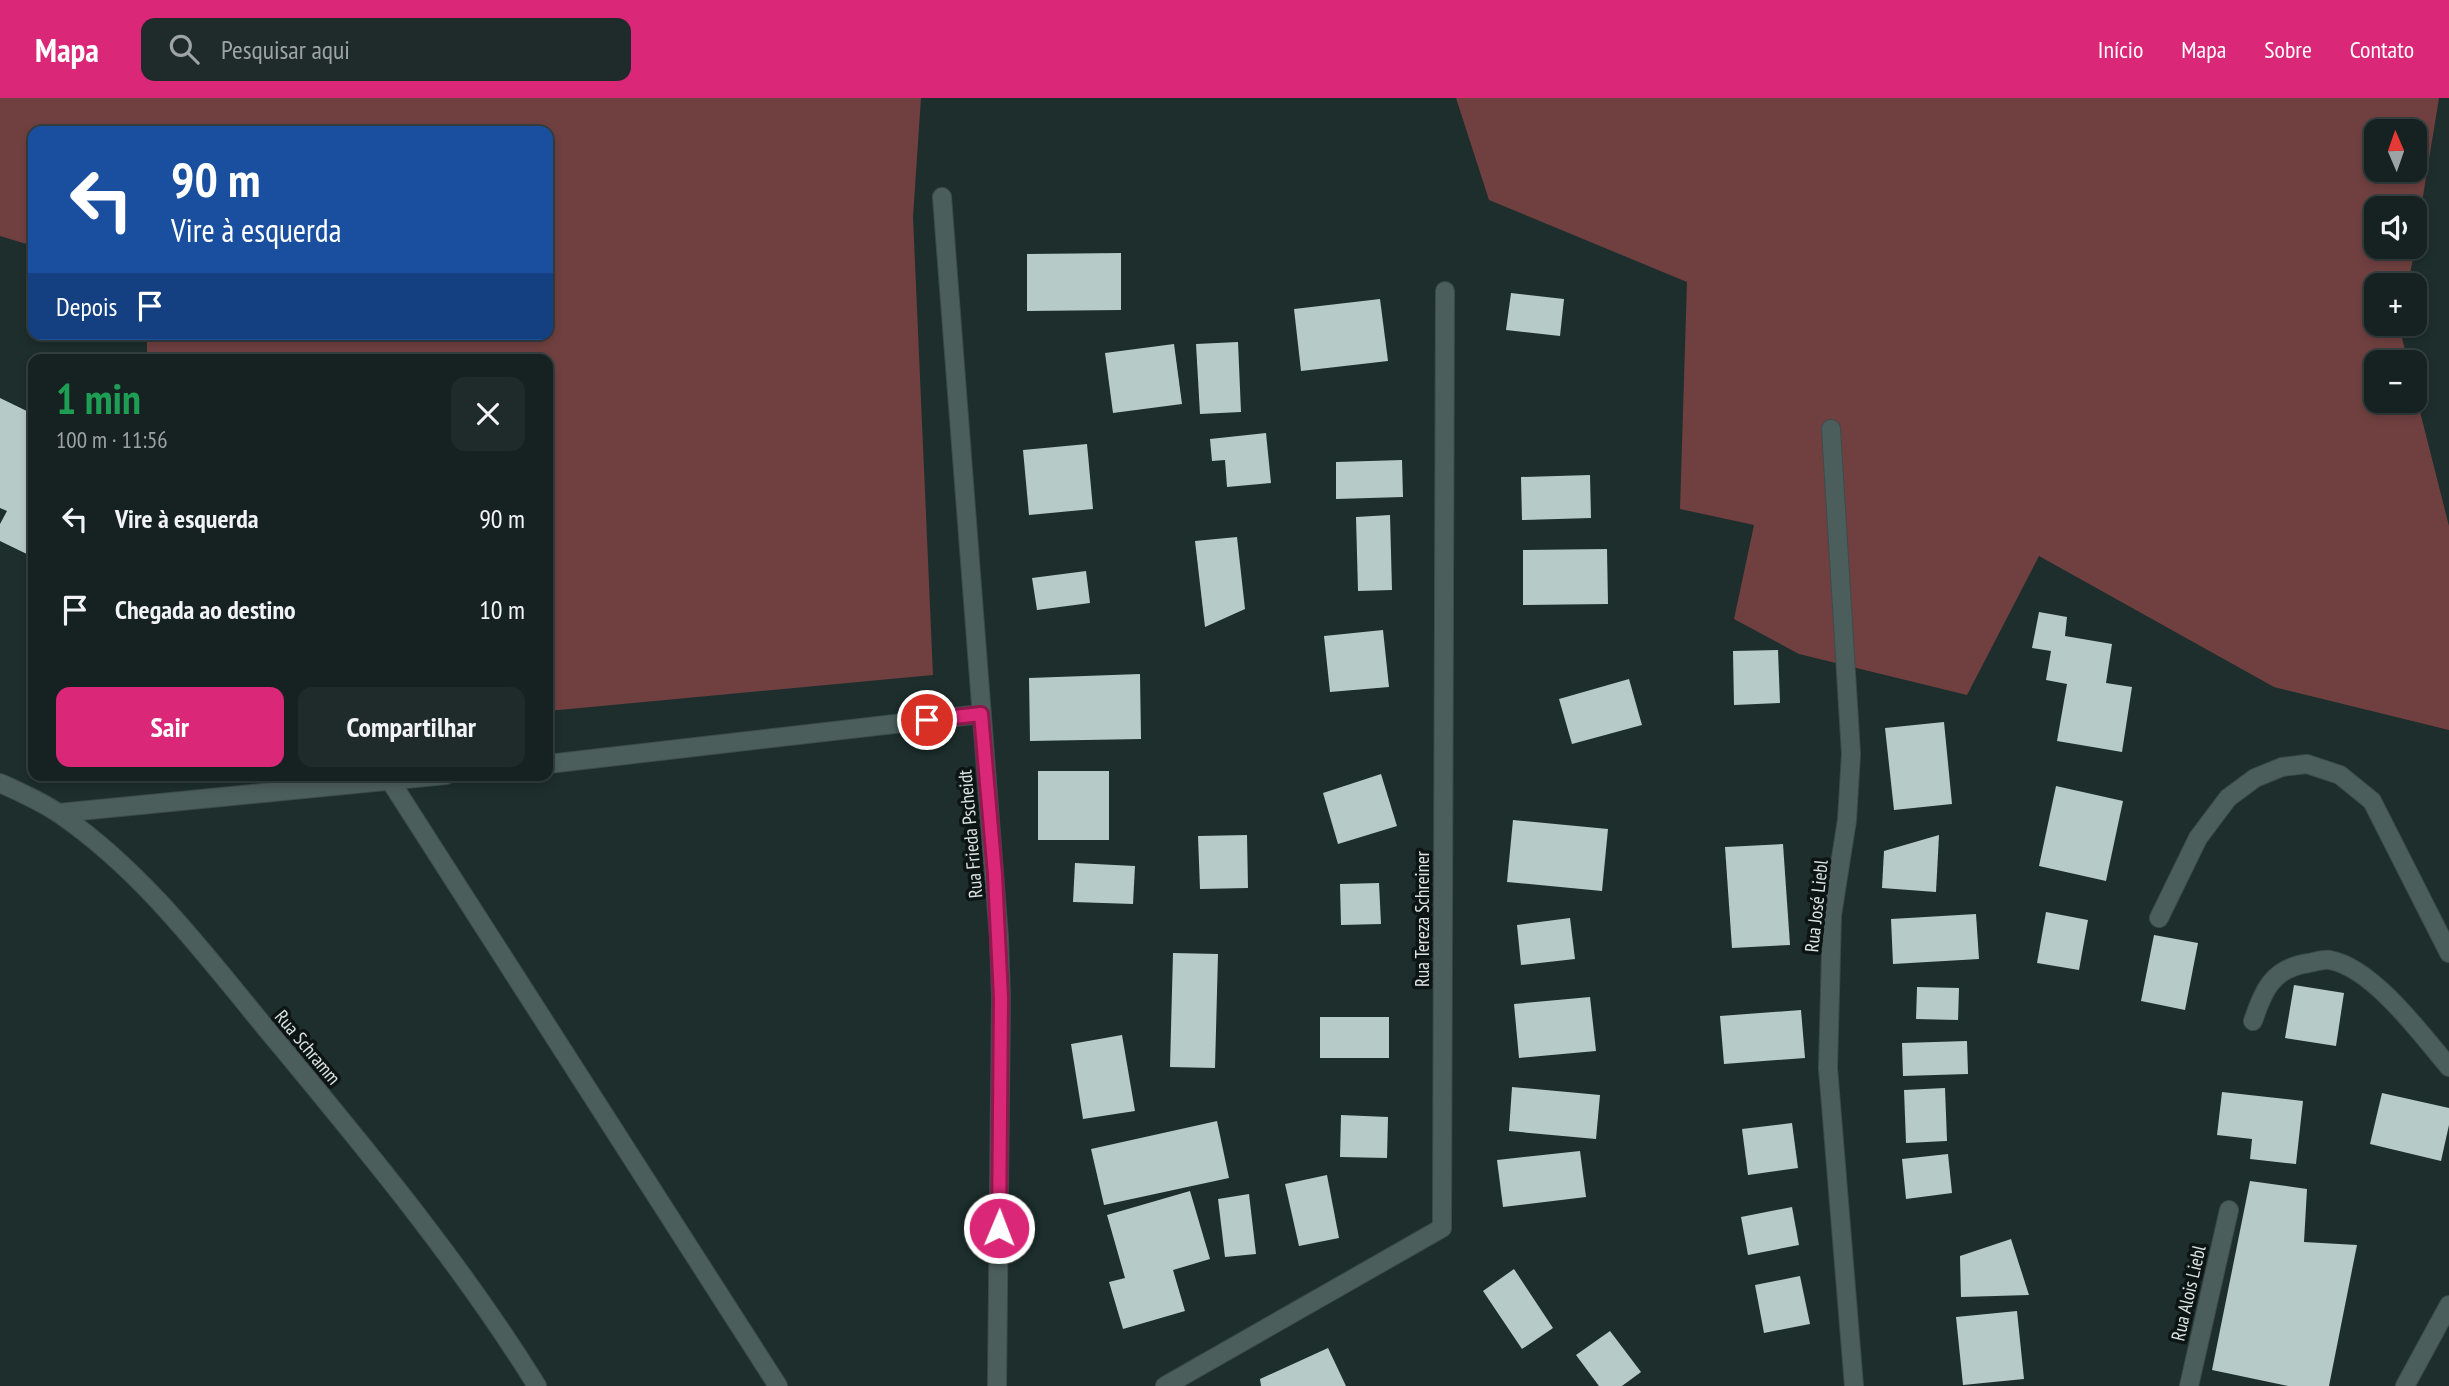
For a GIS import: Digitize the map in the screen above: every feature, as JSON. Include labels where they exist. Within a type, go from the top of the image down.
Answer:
[{"type":"street","name":"Rua Frieda Pscheidt","points":[[942,197],[995,875],[1001,998],[997,1386]]},
{"type":"street","name":"Rua Tereza Schreiner","points":[[1165,1386],[1442,1228],[1445,290]]},
{"type":"street","name":"Rua José Liebl","points":[[1830,429],[1851,754],[1847,820],[1832,915],[1828,1068],[1854,1386]]},
{"type":"street","points":[[553,763],[981,714]]},
{"type":"street","points":[[2159,918],[2198,838],[2228,798],[2255,778],[2282,767],[2307,764],[2340,775],[2372,801],[2449,953]]},
{"type":"street","points":[[59,813],[399,781]]},
{"type":"street","points":[[391,782],[778,1386]]},
{"type":"street","name":"Rua Schramm","points":[[0,783],[59,813],[104,848],[143,886],[341,1119],[441,1247],[537,1386]]},
{"type":"street","points":[[2253,1021],[2264,991],[2275,977],[2296,965],[2328,960],[2357,970],[2402,1012],[2449,1067]]},
{"type":"street","name":"Rua Alois Liebl","points":[[2189,1386],[2229,1210]]},
{"type":"street","points":[[2405,1386],[2449,1305]]},
{"type":"shaded area","points":[[0,98],[921,98],[913,217],[933,675],[553,711],[553,354],[147,354],[147,340],[553,340],[553,126],[28,126],[28,244],[0,236]]},
{"type":"shaded area","points":[[1456,98],[2439,98],[2427,172],[2427,119],[2364,119],[2364,182],[2425,182],[2423,196],[2364,196],[2364,259],[2413,259],[2410,273],[2364,273],[2364,336],[2402,336],[2405,350],[2364,350],[2364,413],[2420,413],[2449,526],[2449,730],[2274,687],[2039,556],[1967,695],[1799,654],[1734,619],[1754,525],[1680,509],[1687,282],[1489,200]]},
{"type":"building","points":[[1121,253],[1121,310],[1027,311],[1027,254]]},
{"type":"building","points":[[1511,293],[1564,299],[1560,336],[1506,330]]},
{"type":"building","points":[[1380,299],[1388,361],[1301,371],[1294,309]]},
{"type":"building","points":[[1238,342],[1241,412],[1200,414],[1196,344]]},
{"type":"building","points":[[1174,344],[1182,404],[1113,413],[1105,353]]},
{"type":"building","points":[[0,398],[28,412],[28,555],[0,541],[0,524],[7,511],[0,508]]},
{"type":"building","points":[[1266,433],[1271,483],[1227,487],[1225,460],[1212,461],[1210,439]]},
{"type":"building","points":[[1087,444],[1093,509],[1029,515],[1023,450]]},
{"type":"building","points":[[1402,460],[1403,497],[1336,499],[1336,462]]},
{"type":"building","points":[[1590,475],[1591,518],[1522,520],[1521,477]]},
{"type":"building","points":[[1390,515],[1392,590],[1358,591],[1356,517]]},
{"type":"building","points":[[1237,537],[1245,609],[1205,627],[1195,541]]},
{"type":"building","points":[[1607,549],[1608,604],[1523,605],[1523,550]]},
{"type":"building","points":[[1086,571],[1090,603],[1037,610],[1032,578]]},
{"type":"building","points":[[2039,612],[2067,617],[2065,636],[2112,644],[2106,683],[2132,687],[2122,752],[2057,741],[2067,684],[2046,680],[2051,651],[2032,648]]},
{"type":"building","points":[[1383,630],[1389,687],[1330,692],[1324,636]]},
{"type":"building","points":[[1778,650],[1780,703],[1734,705],[1733,651]]},
{"type":"building","points":[[1140,674],[1141,739],[1030,741],[1029,678]]},
{"type":"building","points":[[1629,679],[1642,725],[1572,744],[1559,699]]},
{"type":"building","points":[[1944,722],[1952,804],[1894,810],[1885,728]]},
{"type":"building","points":[[1038,771],[1109,771],[1109,840],[1038,840]]},
{"type":"building","points":[[1381,774],[1397,826],[1338,844],[1323,793]]},
{"type":"building","points":[[2056,786],[2123,801],[2106,881],[2039,866]]},
{"type":"building","points":[[1513,820],[1608,829],[1602,891],[1507,882]]},
{"type":"building","points":[[1247,835],[1248,888],[1200,889],[1198,836]]},
{"type":"building","points":[[1939,835],[1936,892],[1882,888],[1884,851]]},
{"type":"building","points":[[1783,844],[1790,945],[1732,948],[1725,847]]},
{"type":"building","points":[[1075,863],[1135,866],[1133,904],[1073,902]]},
{"type":"building","points":[[1379,883],[1381,924],[1341,925],[1340,884]]},
{"type":"building","points":[[2046,912],[2088,920],[2079,970],[2037,963]]},
{"type":"building","points":[[1976,914],[1979,959],[1893,964],[1891,919]]},
{"type":"building","points":[[1570,918],[1575,959],[1521,965],[1517,925]]},
{"type":"building","points":[[2154,935],[2198,943],[2185,1010],[2141,1001]]},
{"type":"building","points":[[1173,953],[1218,954],[1215,1068],[1170,1067]]},
{"type":"building","points":[[2294,985],[2344,993],[2336,1046],[2285,1038]]},
{"type":"building","points":[[1917,987],[1959,988],[1958,1020],[1916,1019]]},
{"type":"building","points":[[1590,997],[1596,1051],[1519,1058],[1514,1004]]},
{"type":"building","points":[[1801,1010],[1805,1058],[1724,1064],[1720,1016]]},
{"type":"building","points":[[1320,1017],[1389,1017],[1389,1058],[1320,1058]]},
{"type":"building","points":[[1122,1035],[1135,1111],[1083,1119],[1071,1044]]},
{"type":"building","points":[[1967,1041],[1968,1074],[1903,1076],[1902,1043]]},
{"type":"building","points":[[1512,1087],[1600,1095],[1596,1139],[1509,1131]]},
{"type":"building","points":[[1945,1088],[1947,1141],[1906,1143],[1904,1090]]},
{"type":"building","points":[[2222,1092],[2303,1101],[2296,1164],[2250,1159],[2252,1139],[2217,1135]]},
{"type":"building","points":[[2382,1093],[2449,1108],[2449,1125],[2441,1161],[2370,1144]]},
{"type":"building","points":[[1341,1115],[1388,1117],[1387,1158],[1340,1157]]},
{"type":"building","points":[[1217,1121],[1229,1178],[1104,1205],[1091,1149]]},
{"type":"building","points":[[1792,1123],[1798,1168],[1748,1175],[1742,1129]]},
{"type":"building","points":[[1580,1151],[1586,1197],[1503,1207],[1497,1160]]},
{"type":"building","points":[[1948,1154],[1952,1193],[1906,1199],[1902,1159]]},
{"type":"building","points":[[1327,1175],[1339,1238],[1299,1246],[1285,1184]]},
{"type":"building","points":[[2250,1181],[2307,1189],[2304,1242],[2357,1245],[2329,1386],[2288,1386],[2212,1370]]},
{"type":"building","points":[[1190,1191],[1210,1259],[1173,1270],[1185,1311],[1123,1329],[1109,1282],[1125,1278],[1107,1215]]},
{"type":"building","points":[[1249,1194],[1256,1254],[1225,1257],[1218,1199]]},
{"type":"building","points":[[1792,1207],[1799,1245],[1748,1255],[1741,1217]]},
{"type":"building","points":[[2011,1239],[2029,1295],[1961,1297],[1960,1256]]},
{"type":"building","points":[[1514,1269],[1553,1328],[1522,1349],[1483,1291]]},
{"type":"building","points":[[1800,1276],[1810,1324],[1764,1333],[1755,1285]]},
{"type":"building","points":[[2017,1311],[2024,1379],[1963,1385],[1956,1317]]},
{"type":"building","points":[[1610,1331],[1641,1372],[1622,1386],[1599,1386],[1576,1355]]},
{"type":"building","points":[[1328,1348],[1346,1386],[1261,1386],[1260,1379]]},
{"type":"route","points":[[927,720],[981,714],[995,875],[1001,998],[999,1228]]}]
